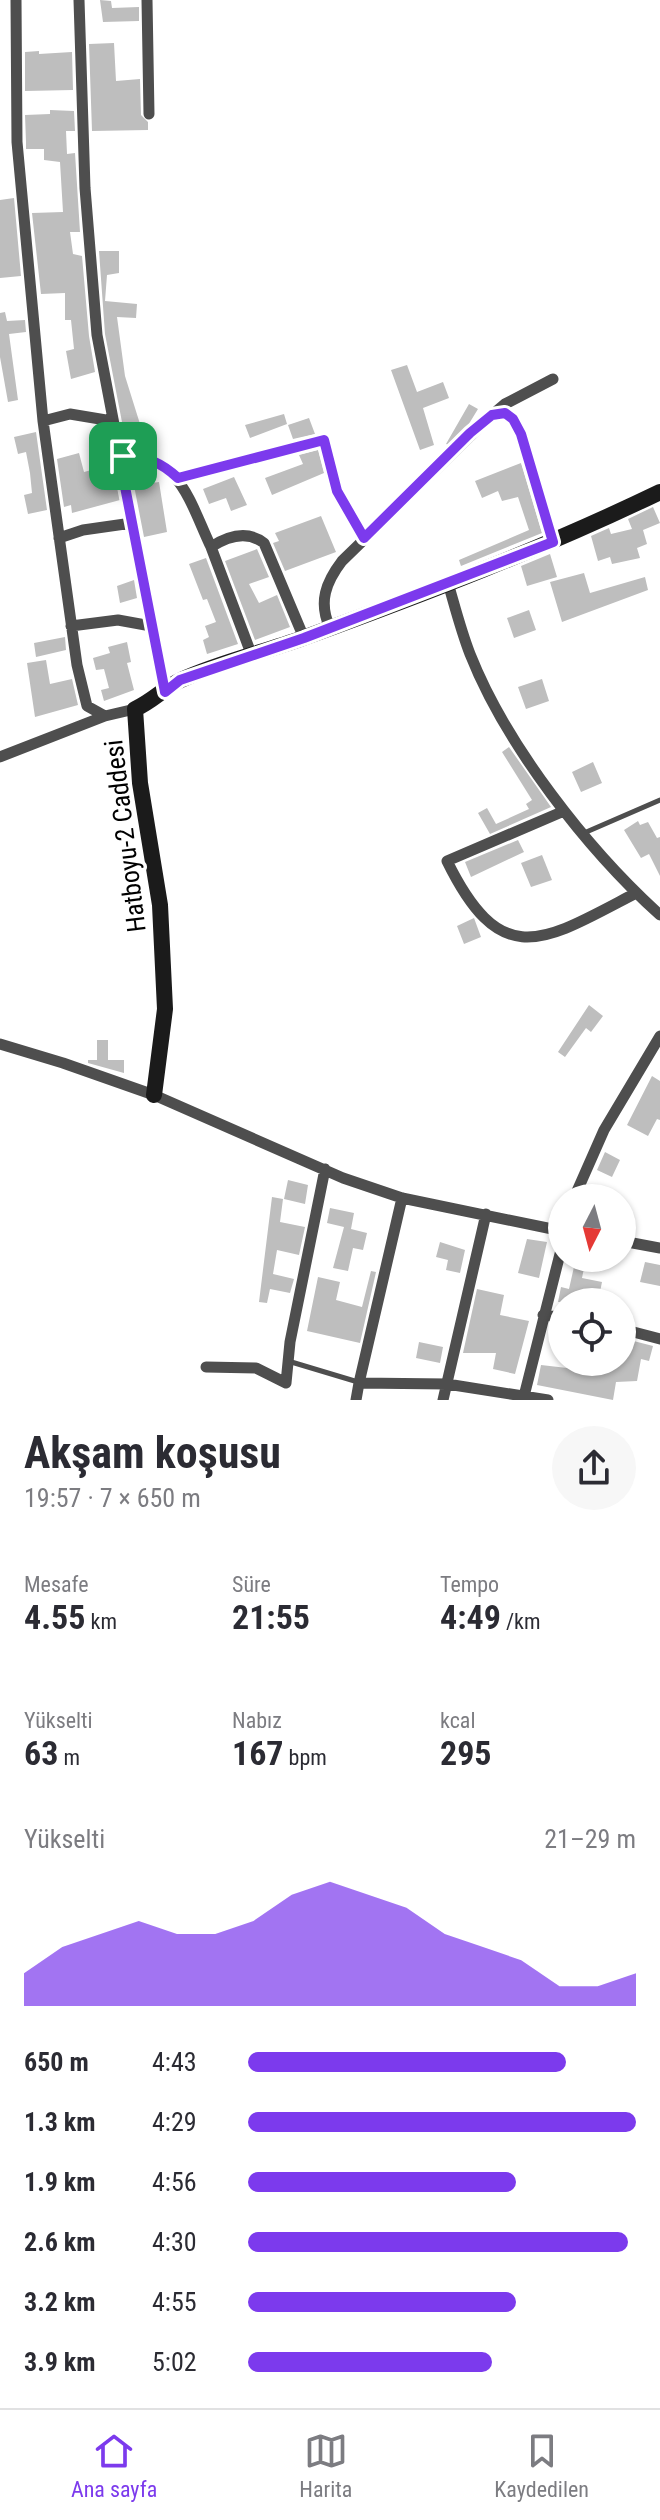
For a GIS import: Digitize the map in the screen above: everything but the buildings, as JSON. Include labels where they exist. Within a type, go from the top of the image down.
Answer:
[{"type":"main road","name":"Hatboyu-2 Caddesi","points":[[154,1095],[165,1009],[160,905],[140,783],[135,709],[153,701],[180,680],[304,638],[553,542],[660,492]]},
{"type":"street","points":[[16,0],[17,142],[43,421],[71,626],[87,706],[105,716]]},
{"type":"street","points":[[79,0],[89,252],[97,335],[165,692]]},
{"type":"street","points":[[147,0],[149,114]]},
{"type":"street","points":[[330,628],[323,603],[328,581],[364,538],[505,404],[553,379]]},
{"type":"street","points":[[492,415],[505,413],[513,419],[521,434],[553,542]]},
{"type":"street","points":[[43,421],[70,414],[112,421]]},
{"type":"street","points":[[178,478],[324,440],[337,491],[364,538]]},
{"type":"street","points":[[119,456],[135,455],[150,459],[178,478],[211,547],[252,656]]},
{"type":"street","points":[[59,538],[83,530],[132,523]]},
{"type":"street","points":[[211,547],[243,535],[253,535],[264,543],[304,638]]},
{"type":"street","points":[[448,583],[469,652],[488,695],[564,811],[636,893],[655,903],[660,915]]},
{"type":"street","points":[[71,626],[118,620],[151,626]]},
{"type":"street","points":[[0,757],[105,716],[135,709]]},
{"type":"street","points":[[564,811],[447,861],[472,907],[503,934],[532,937],[567,928],[636,893]]},
{"type":"street","points":[[580,1184],[604,1130],[660,1036]]},
{"type":"street","points":[[0,1044],[154,1095],[325,1169],[402,1198],[548,1228]]},
{"type":"street","points":[[206,1367],[256,1368],[286,1383],[306,1253],[325,1169]]},
{"type":"street","points":[[356,1400],[402,1198]]},
{"type":"street","points":[[443,1400],[486,1214]]},
{"type":"street","points":[[636,1244],[660,1248]]},
{"type":"street","points":[[523,1398],[555,1272]]},
{"type":"street","points":[[543,1315],[548,1316]]},
{"type":"street","points":[[636,1333],[660,1339]]},
{"type":"street","points":[[359,1383],[447,1384],[548,1400]]},
{"type":"lane","points":[[582,834],[660,800]]},
{"type":"lane","points":[[288,1361],[359,1383]]},
{"type":"route","points":[[505,413],[513,419],[521,434],[553,542],[304,638],[180,680],[165,692],[119,456],[123,456],[150,459],[178,478],[211,472],[324,440],[337,491],[364,538],[470,433],[492,415],[505,413]]}]
